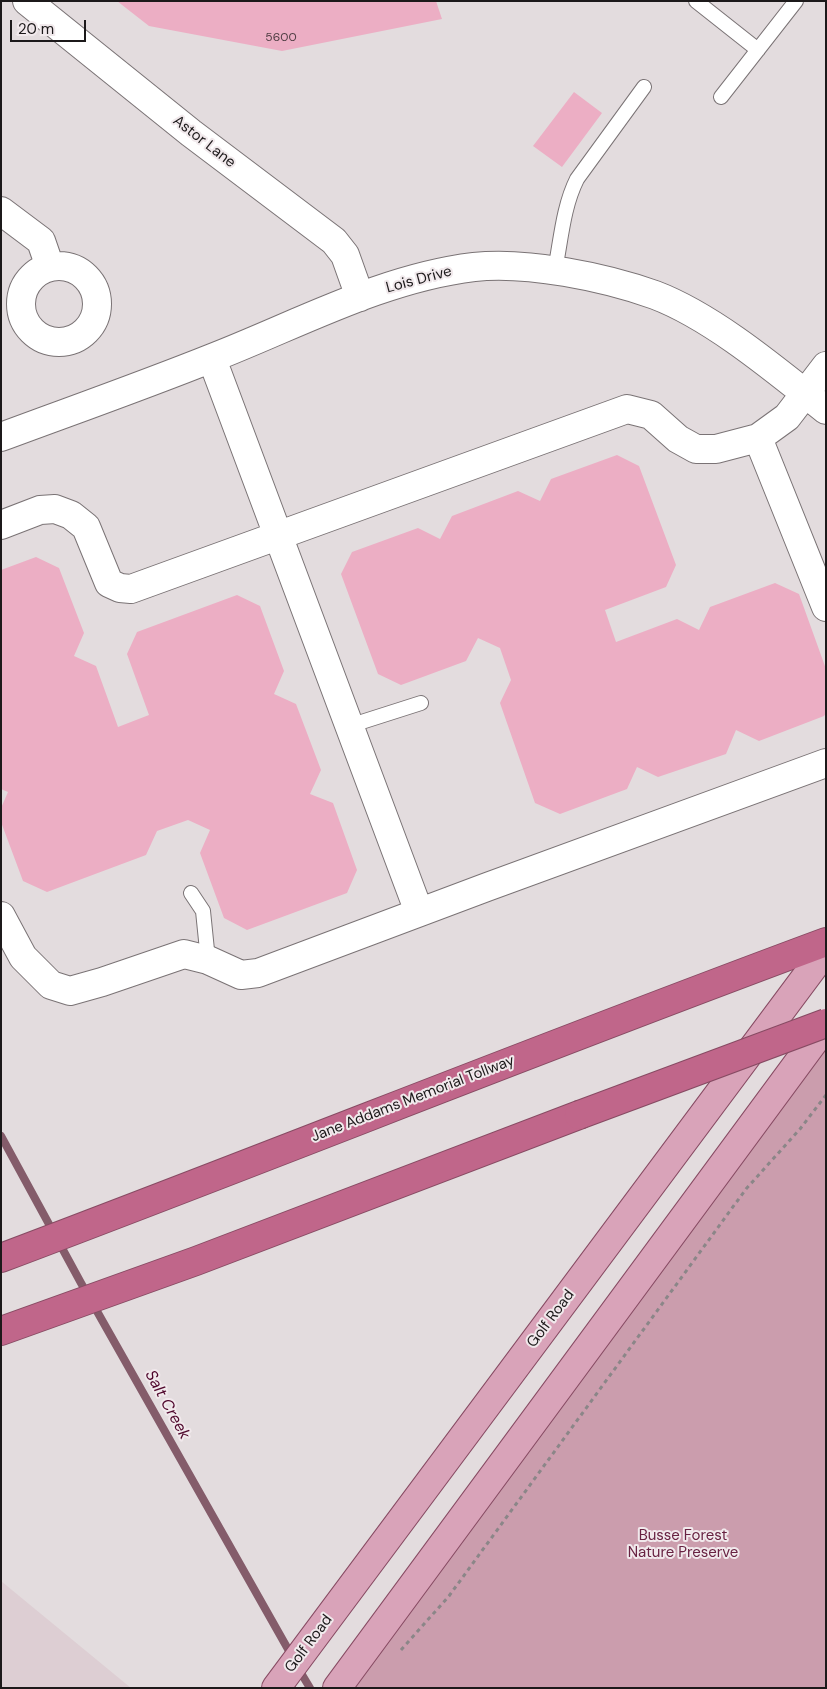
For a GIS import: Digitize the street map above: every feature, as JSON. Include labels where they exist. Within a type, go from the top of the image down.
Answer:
[{"type":"highway","name":"Jane Addams Memorial Tollway","points":[[1,1258],[166,1196],[625,1017],[826,942]]},
{"type":"highway","points":[[1,1332],[196,1261],[579,1115],[826,1024]]},
{"type":"main road","name":"Golf Road","points":[[276,1688],[826,950]]},
{"type":"main road","points":[[340,1684],[826,1024]]},
{"type":"street","name":"Astor Lane","points":[[27,1],[191,132],[334,240],[345,255],[360,297]]},
{"type":"street","points":[[1,212],[41,242],[50,267]]},
{"type":"street","name":"Lois Drive","points":[[1,437],[212,358],[360,297],[428,275],[475,267],[514,266],[555,270],[615,283],[656,296],[695,314],[742,345],[816,402]]},
{"type":"street","points":[[212,358],[419,912]]},
{"type":"street","points":[[1,525],[40,510],[55,509],[71,515],[86,527],[109,583],[120,588],[131,589],[627,409],[651,415],[678,439],[696,449],[716,449],[758,438],[788,417],[816,402],[826,366]]},
{"type":"street","points":[[758,438],[826,607]]},
{"type":"street","points":[[1,916],[23,957],[51,985],[70,991],[184,954],[208,960],[241,975],[258,973],[826,763]]},
{"type":"lane","points":[[696,1],[758,50]]},
{"type":"lane","points":[[721,97],[796,1]]},
{"type":"lane","points":[[555,270],[565,213],[577,179],[644,87]]},
{"type":"lane","points":[[350,726],[421,703]]},
{"type":"lane","points":[[191,893],[203,911],[208,960]]},
{"type":"path","points":[[399,1652],[449,1596],[746,1189],[800,1129],[826,1095]]},
{"type":"shaded area","points":[[1,1581],[131,1688],[1,1688]]},
{"type":"green space","name":"Busse Forest Nature Preserve","points":[[826,1028],[826,1688],[340,1688]]},
{"type":"building","points":[[117,1],[436,1],[442,19],[282,51],[149,26]]},
{"type":"building","points":[[574,92],[602,113],[562,167],[533,146]]},
{"type":"building","points":[[617,455],[639,466],[676,565],[666,587],[605,610],[616,642],[677,619],[699,630],[710,607],[775,583],[799,594],[826,669],[826,713],[824,716],[759,741],[736,730],[726,754],[658,777],[637,767],[627,789],[560,814],[535,803],[500,703],[511,680],[500,648],[478,638],[466,661],[401,685],[378,674],[341,574],[352,552],[418,528],[440,539],[452,516],[518,491],[540,501],[551,479]]},
{"type":"building","points":[[36,557],[59,568],[84,633],[74,656],[96,666],[118,727],[149,715],[127,654],[137,632],[237,595],[260,606],[284,671],[274,694],[296,704],[321,770],[310,794],[333,803],[357,870],[347,893],[247,930],[224,918],[200,853],[210,830],[188,820],[157,831],[146,855],[47,892],[23,881],[1,822],[1,808],[8,792],[1,789],[1,570]]},
{"type":"waterway","name":"Salt Creek","points":[[1,1136],[81,1283],[293,1658]]},
{"type":"waterway","name":"Salt Creek","points":[[298,1668],[310,1688]]}]
